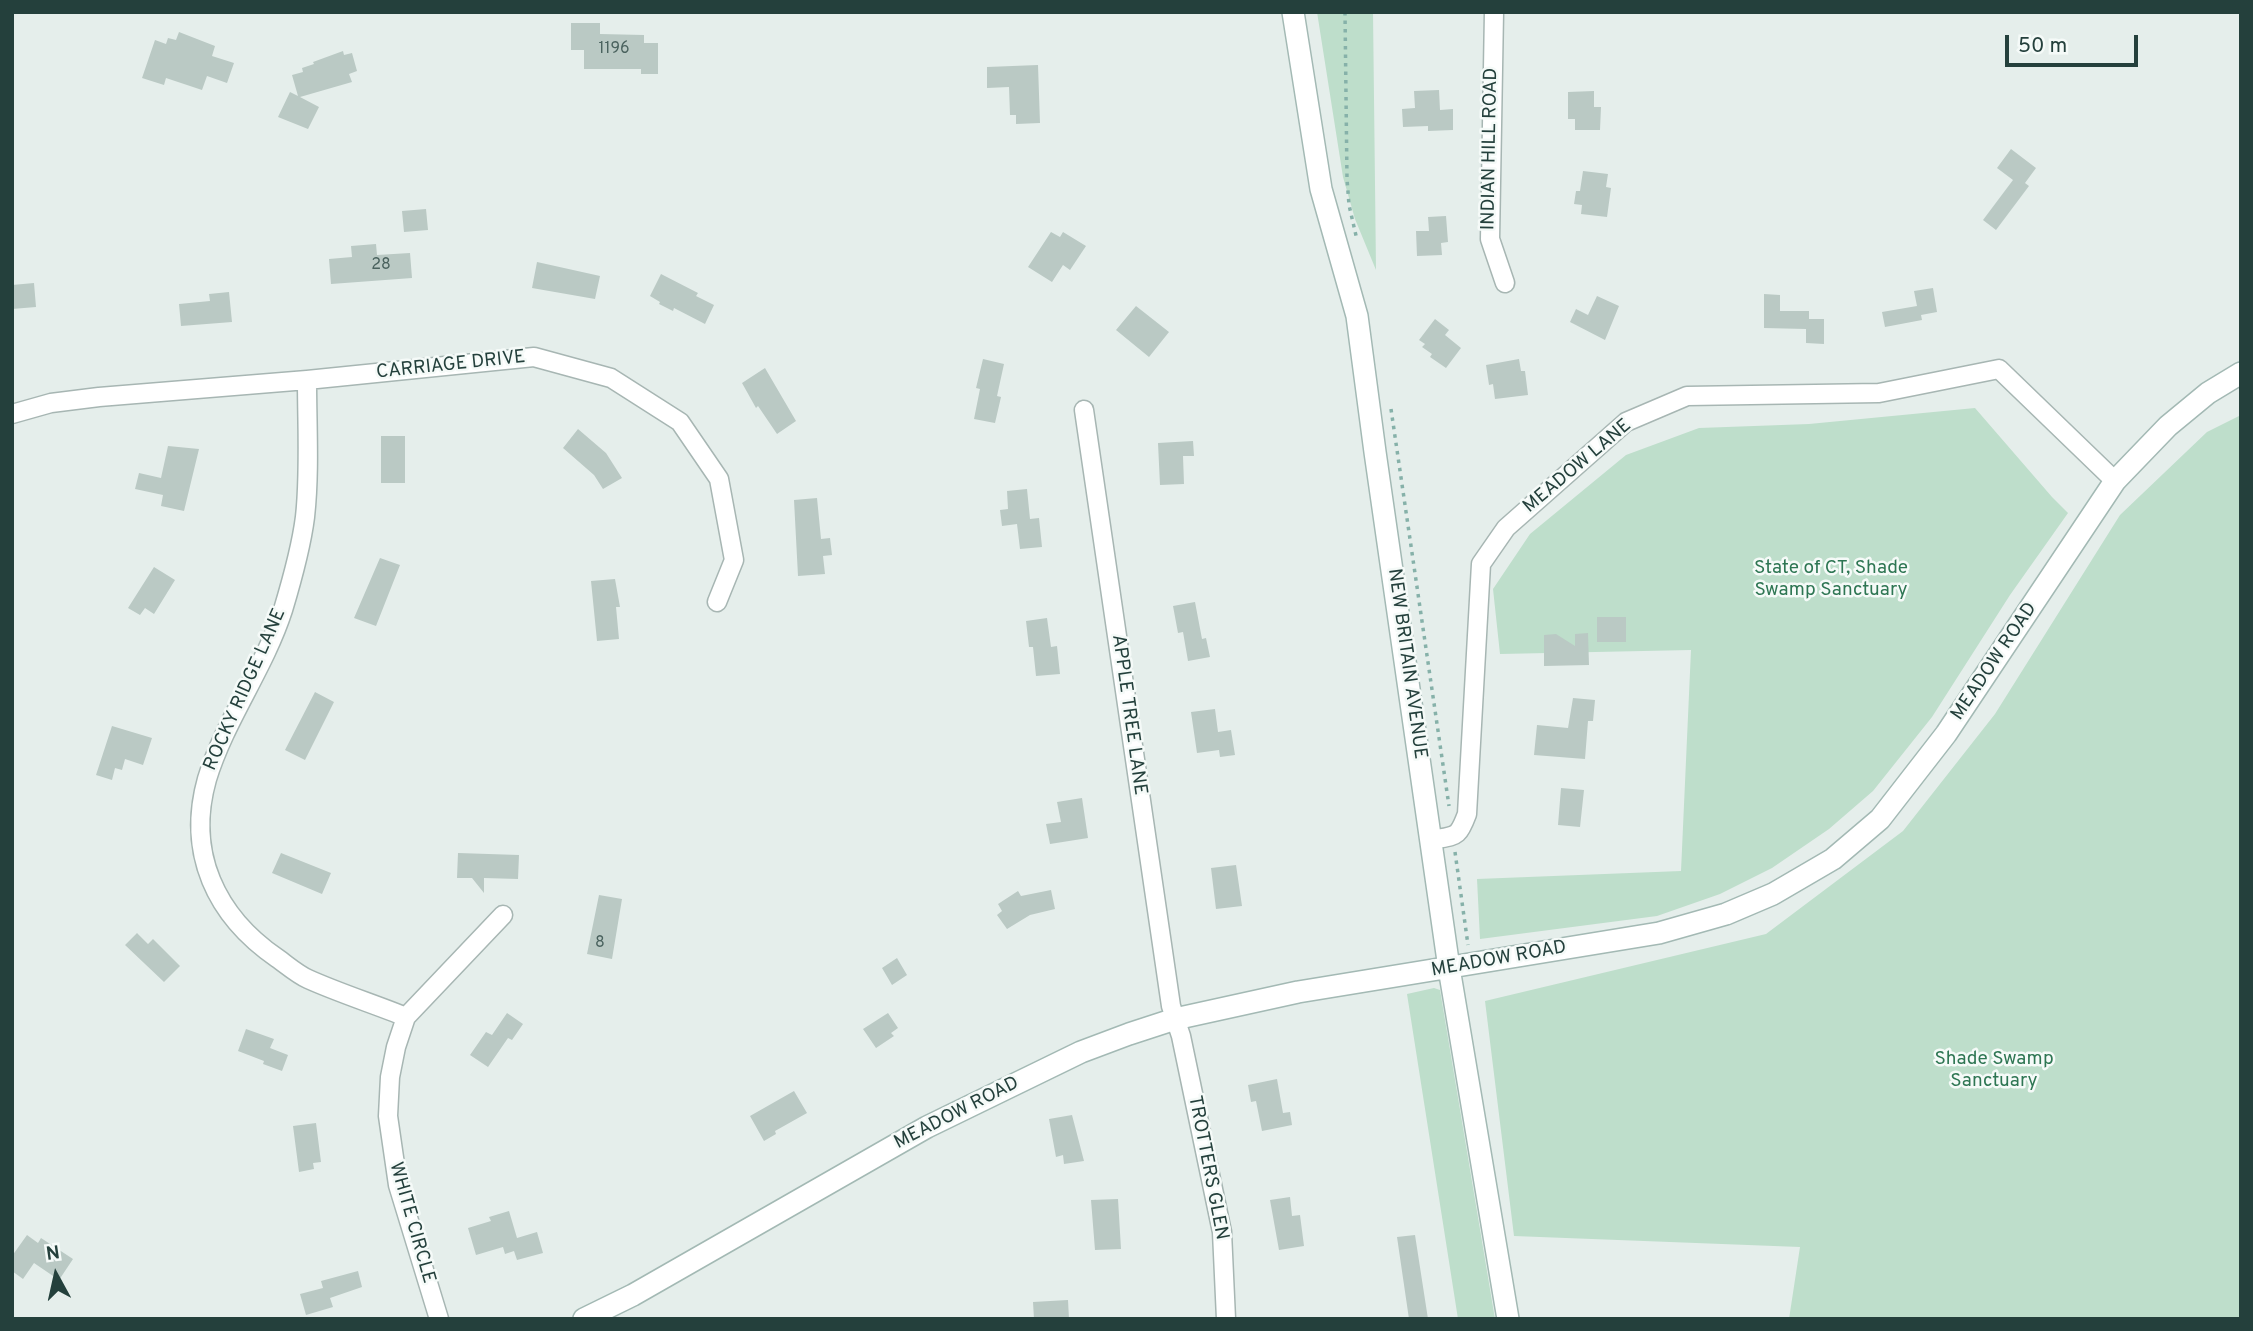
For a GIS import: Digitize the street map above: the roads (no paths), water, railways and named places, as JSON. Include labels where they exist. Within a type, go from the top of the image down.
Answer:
[{"type":"street","name":"NEW BRITAIN AVENUE","points":[[1293,12],[1321,189],[1357,316],[1449,968],[1508,1319]]},
{"type":"street","name":"INDIAN HILL ROAD","points":[[1494,12],[1490,239],[1505,283]]},
{"type":"street","name":"CARRIAGE DRIVE","points":[[12,414],[51,403],[99,397],[534,358],[611,378],[680,422],[719,479],[734,560],[717,602]]},
{"type":"street","name":"MEADOW LANE","points":[[1432,840],[1460,832],[1467,814],[1480,564],[1506,527],[1626,422],[1687,396],[1878,393],[1999,369],[2115,481]]},
{"type":"street","name":"MEADOW ROAD","points":[[584,1319],[633,1295],[927,1127],[1081,1052],[1175,1019],[1298,992],[1659,933],[1726,914],[1773,894],[1833,859],[1880,819],[1947,734],[2115,481],[2168,426],[2208,393],[2241,373]]},
{"type":"street","name":"ROCKY RIDGE LANE","points":[[307,380],[305,517],[295,568],[282,613],[207,780],[201,841],[206,870],[219,899],[239,927],[269,953],[305,978],[406,1017]]},
{"type":"street","name":"APPLE TREE LANE","points":[[1084,410],[1175,1019]]},
{"type":"street","name":"WHITE CIRCLE","points":[[439,1319],[398,1185],[388,1116],[390,1077],[406,1017],[503,915]]},
{"type":"street","name":"TROTTERS GLEN","points":[[1175,1019],[1222,1232],[1226,1319]]},
{"type":"park label","name":"State of CT, Shade Swamp Sanctuary","points":[[1831,580]]},
{"type":"park label","name":"Shade Swamp Sanctuary","points":[[1994,1071]]}]
